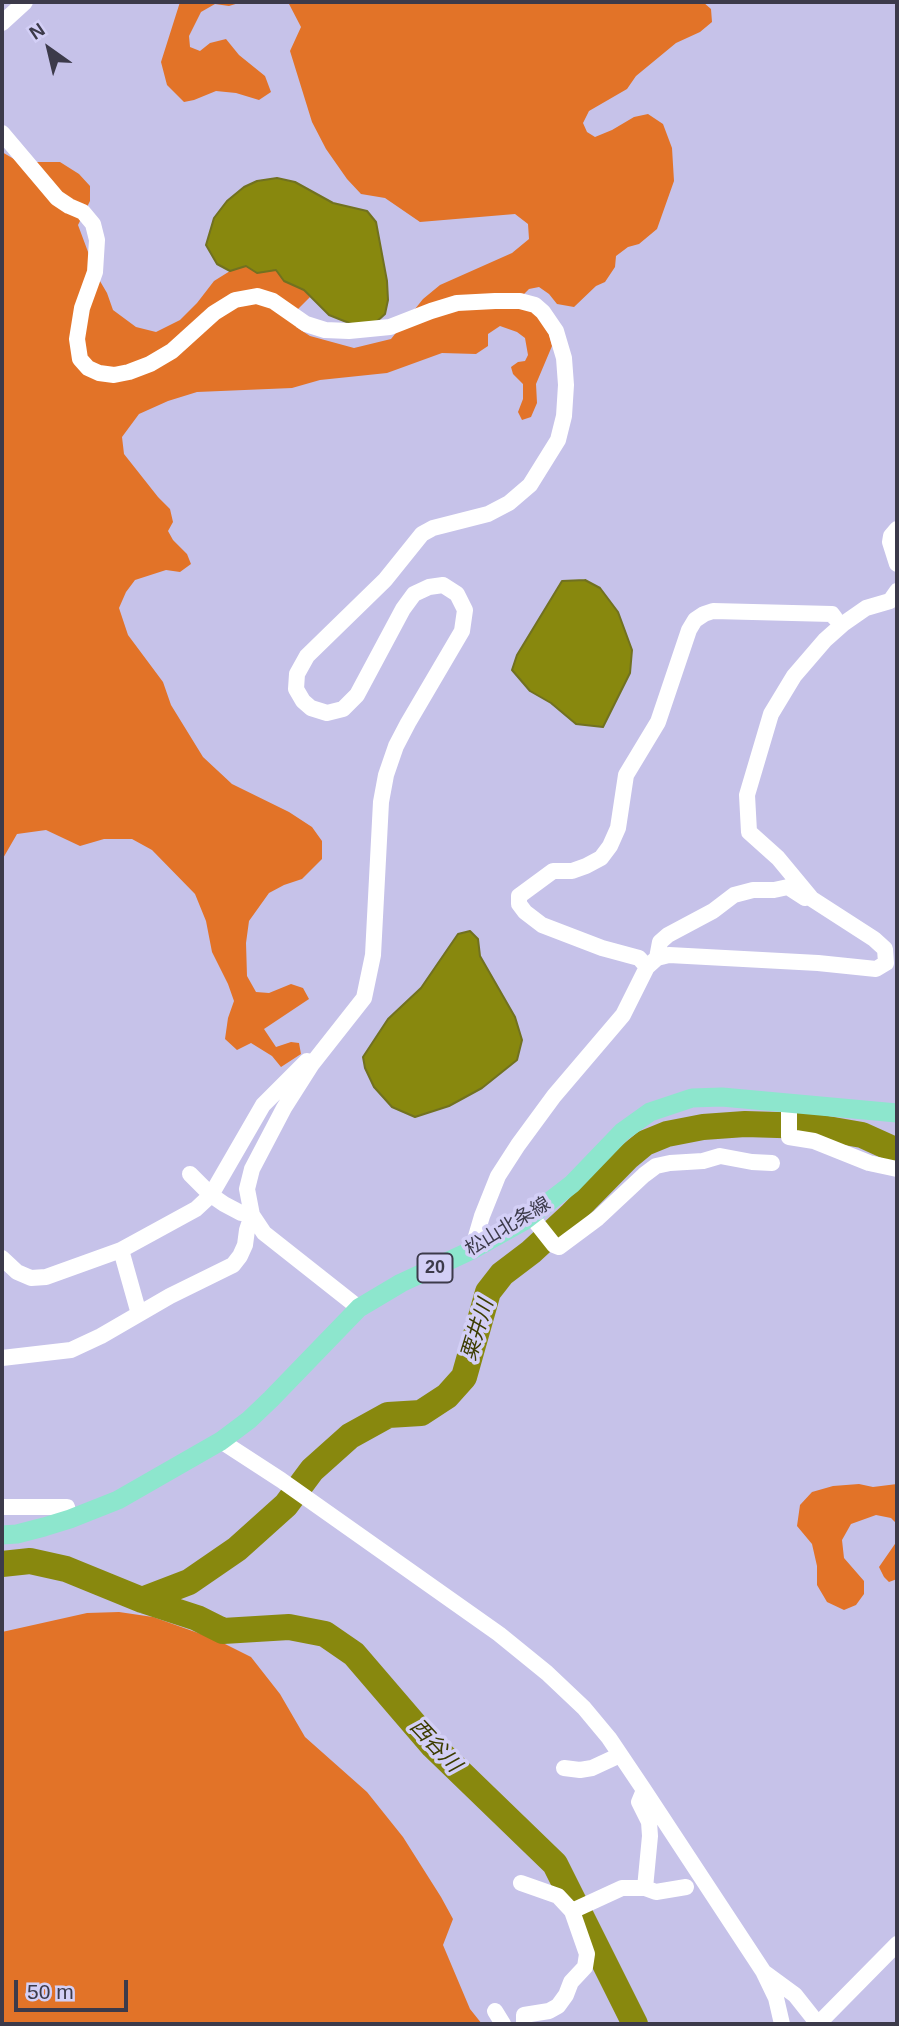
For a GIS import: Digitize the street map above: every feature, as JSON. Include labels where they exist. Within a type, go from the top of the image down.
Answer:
[{"type":"main road","name":"松山北条線","points":[[2,1535],[17,1534],[70,1519],[118,1500],[221,1441],[271,1399],[359,1308],[401,1283],[536,1222],[622,1132],[650,1112],[692,1098],[722,1097],[789,1118],[897,1113]]},
{"type":"street","points":[[2,23],[25,2]]},
{"type":"street","points":[[2,133],[57,198],[83,212],[93,224],[97,240],[95,272],[82,308],[77,339],[80,359],[88,368],[99,373],[121,373],[150,364],[172,351],[214,313],[235,300],[257,296],[273,301],[306,324],[325,330],[349,331],[390,327],[457,303],[520,301],[535,305],[556,331],[564,358],[564,416],[558,440],[530,485],[509,503],[488,514],[433,528],[422,534],[385,580],[307,656],[297,674],[296,689],[311,708],[327,713],[343,709],[357,695],[414,594],[429,587],[443,585],[457,594],[465,610],[462,631],[408,723],[386,775],[381,802],[373,955],[364,998],[321,1053],[281,1114],[252,1169],[247,1189],[252,1215],[264,1233],[359,1308]]},
{"type":"street","points":[[897,529],[890,542],[897,564]]},
{"type":"street","points":[[835,618],[832,614],[713,611],[695,620],[689,630],[658,722],[626,775],[618,828],[610,846],[601,858],[572,871],[553,871],[519,896],[519,904],[525,912],[542,925],[602,948],[652,962],[669,955],[876,969],[886,963],[885,950],[874,939],[812,899],[778,858],[749,832],[747,795],[771,714],[794,676],[825,640],[855,615],[894,596]]},
{"type":"street","points":[[810,656],[815,640],[835,618],[855,605],[874,598],[894,596]]},
{"type":"street","points":[[472,1250],[498,1176],[554,1096],[623,1015],[660,942],[713,911],[734,895],[753,890],[788,887],[803,898],[812,899]]},
{"type":"street","points":[[2,1258],[17,1272],[31,1278],[46,1277],[121,1250],[196,1209],[211,1195],[263,1105],[300,1067],[314,1055],[321,1053]]},
{"type":"street","points":[[263,1105],[281,1114]]},
{"type":"street","points":[[789,1118],[789,1137],[814,1141],[869,1163],[897,1169]]},
{"type":"street","points":[[536,1222],[554,1245],[559,1247],[618,1201],[656,1166],[703,1161],[720,1156],[772,1163]]},
{"type":"street","points":[[190,1174],[211,1195],[241,1213],[252,1215]]},
{"type":"street","points":[[2,1358],[71,1350],[233,1265],[245,1245],[252,1215]]},
{"type":"street","points":[[121,1250],[139,1314]]},
{"type":"street","points":[[221,1441],[309,1499],[499,1634],[547,1673],[584,1708],[621,1755],[763,1971],[776,1998],[782,2024]]},
{"type":"street","points":[[2,1507],[67,1507],[70,1519]]},
{"type":"street","points":[[564,1768],[592,1768],[621,1755]]},
{"type":"street","points":[[644,1790],[639,1802],[649,1822],[650,1836],[645,1888]]},
{"type":"street","points":[[521,1883],[558,1896],[577,1908],[587,1954],[585,1967],[571,1982],[558,2006],[549,2011],[523,2014],[524,2024]]},
{"type":"street","points":[[577,1908],[622,1888],[645,1888],[656,1892],[686,1887]]},
{"type":"street","points":[[763,1971],[795,1995],[818,2024],[897,1944]]},
{"type":"shaded area","points":[[180,2],[242,2],[229,6],[215,4],[201,12],[189,36],[190,47],[200,51],[210,43],[226,39],[239,55],[265,76],[271,92],[259,100],[236,93],[216,91],[184,102],[167,85],[161,62]]},
{"type":"shaded area","points":[[288,2],[703,2],[711,9],[712,22],[700,32],[676,43],[636,76],[627,89],[589,111],[583,123],[587,132],[595,137],[634,117],[648,114],[663,124],[672,148],[674,181],[657,229],[639,244],[628,247],[616,256],[615,267],[605,282],[596,286],[574,307],[557,304],[539,287],[529,289],[523,295],[549,334],[552,346],[536,384],[537,403],[531,417],[522,420],[518,412],[523,399],[523,384],[513,374],[511,367],[525,361],[528,355],[525,338],[500,326],[488,334],[488,346],[476,354],[442,353],[387,373],[320,380],[292,388],[197,392],[139,414],[122,437],[124,454],[170,509],[173,522],[168,531],[187,554],[191,564],[180,572],[166,570],[135,580],[119,608],[128,635],[163,682],[171,705],[203,757],[232,784],[289,812],[312,827],[322,841],[322,859],[302,879],[269,893],[249,921],[246,943],[247,976],[256,992],[269,993],[291,984],[303,988],[309,999],[264,1029],[276,1047],[291,1042],[299,1043],[301,1054],[281,1067],[272,1056],[251,1043],[237,1050],[225,1039],[234,1001],[212,952],[206,921],[195,894],[152,850],[132,839],[104,839],[80,846],[46,830],[17,834],[2,860],[2,152],[19,162],[60,162],[79,174],[90,186],[90,201],[78,225],[113,310],[136,327],[156,332],[180,320],[214,281],[230,271],[246,266],[257,273],[276,269],[284,281],[304,290],[310,297],[297,310],[296,327],[310,336],[354,348],[391,339],[423,299],[440,285],[512,253],[529,239],[528,224],[515,214],[420,222],[385,198],[361,194],[326,149],[312,122],[290,51],[301,27]]},
{"type":"shaded area","points":[[277,178],[295,182],[333,203],[367,211],[376,222],[388,300],[385,314],[374,324],[354,325],[329,315],[304,290],[284,281],[276,270],[257,273],[246,266],[230,271],[217,264],[206,245],[214,218],[227,201],[244,187],[257,181]]},
{"type":"shaded area","points":[[585,580],[600,588],[618,612],[632,650],[630,673],[603,727],[576,724],[551,703],[530,691],[512,670],[517,655],[562,581]]},
{"type":"shaded area","points":[[470,931],[478,939],[480,956],[515,1017],[522,1040],[517,1060],[482,1088],[449,1106],[415,1117],[392,1107],[374,1087],[363,1057],[388,1019],[421,988],[458,934]]},
{"type":"shaded area","points":[[859,1484],[873,1487],[897,1484],[897,1524],[891,1518],[876,1515],[851,1524],[842,1540],[844,1558],[864,1581],[864,1594],[856,1605],[844,1610],[827,1602],[817,1585],[817,1566],[812,1544],[797,1526],[800,1505],[812,1492],[833,1486]]},
{"type":"shaded area","points":[[897,1541],[897,1579],[889,1582],[879,1567]]},
{"type":"shaded area","points":[[119,1612],[153,1617],[215,1639],[251,1657],[280,1694],[305,1737],[367,1792],[403,1837],[441,1897],[453,1919],[443,1945],[470,2009],[482,2024],[2,2024],[2,1632],[87,1613]]},
{"type":"waterway","name":"粟井川","points":[[142,1600],[189,1582],[237,1549],[286,1505],[312,1470],[350,1436],[388,1415],[421,1413],[447,1396],[464,1377],[488,1292],[502,1274],[531,1252],[645,1143],[667,1134],[703,1127],[745,1124],[810,1126],[862,1135],[897,1151]]},
{"type":"waterway","name":"西谷川","points":[[2,1564],[30,1561],[66,1569],[142,1600],[197,1618],[223,1631],[289,1627],[325,1634],[354,1654],[433,1746],[555,1864],[635,2024]]}]
